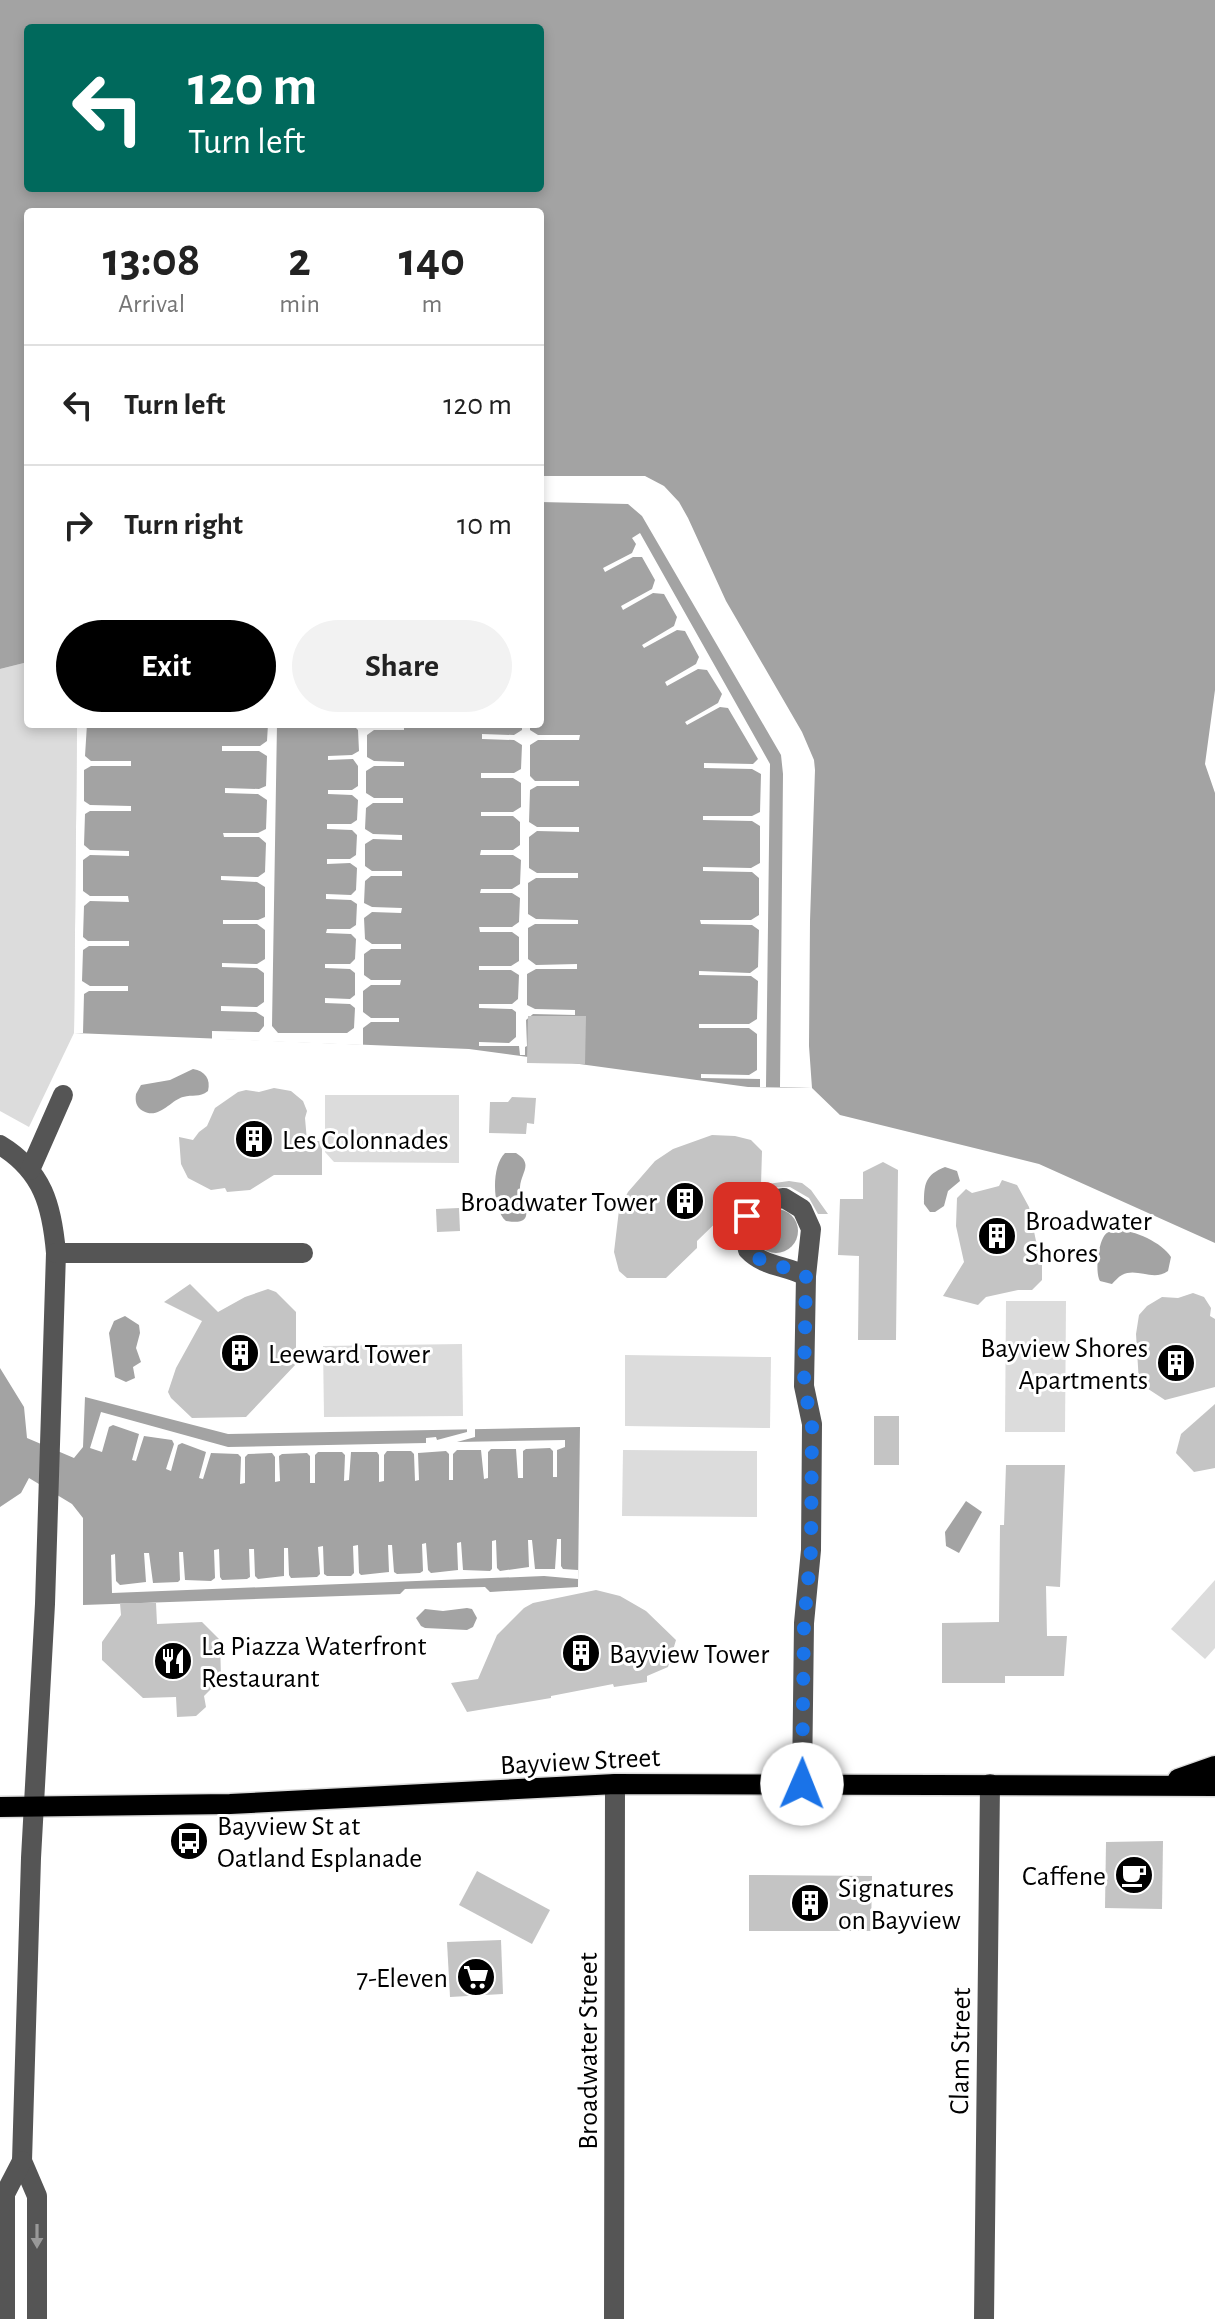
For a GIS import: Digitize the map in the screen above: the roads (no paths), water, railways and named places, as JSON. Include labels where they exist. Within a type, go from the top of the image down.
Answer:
[{"type":"main road","name":"Bayview Street","points":[[1163,1784],[1215,1766]]},
{"type":"main road","name":"Bayview Street","points":[[0,1807],[230,1804],[615,1784],[1215,1786]]},
{"type":"street","points":[[30,1170],[63,1095]]},
{"type":"street","points":[[0,1145],[15,1154],[30,1170],[53,1216],[56,1253],[22,2161],[37,2196],[37,2316],[5,2317],[5,2194],[22,2161]]},
{"type":"street","points":[[56,1253],[303,1253]]},
{"type":"street","points":[[802,1784],[804,1623],[812,1534],[812,1424],[804,1386],[806,1276]]},
{"type":"street","name":"Broadwater Street","points":[[614,2319],[615,1784]]},
{"type":"street","name":"Clam Street","points":[[984,2319],[990,1784]]},
{"type":"street","points":[[0,2160],[22,2161]]},
{"type":"place","name":"Les Colonnades","points":[[254,1139]]},
{"type":"place","name":"Broadwater Tower","points":[[685,1201]]},
{"type":"place","name":"Broadwater Shores","points":[[997,1236]]},
{"type":"place","name":"Leeward Tower","points":[[240,1353]]},
{"type":"place","name":"Bayview Shores Apartments","points":[[1176,1363]]},
{"type":"place","name":"Bayview Tower","points":[[581,1653]]},
{"type":"place","name":"La Piazza Waterfront Restaurant","points":[[173,1661]]},
{"type":"place","name":"Bayview St at Oatland Esplanade","points":[[189,1841]]},
{"type":"place","name":"Caffene","points":[[1134,1875]]},
{"type":"place","name":"Signatures on Bayview","points":[[810,1903]]},
{"type":"place","name":"7-Eleven","points":[[476,1977]]}]
